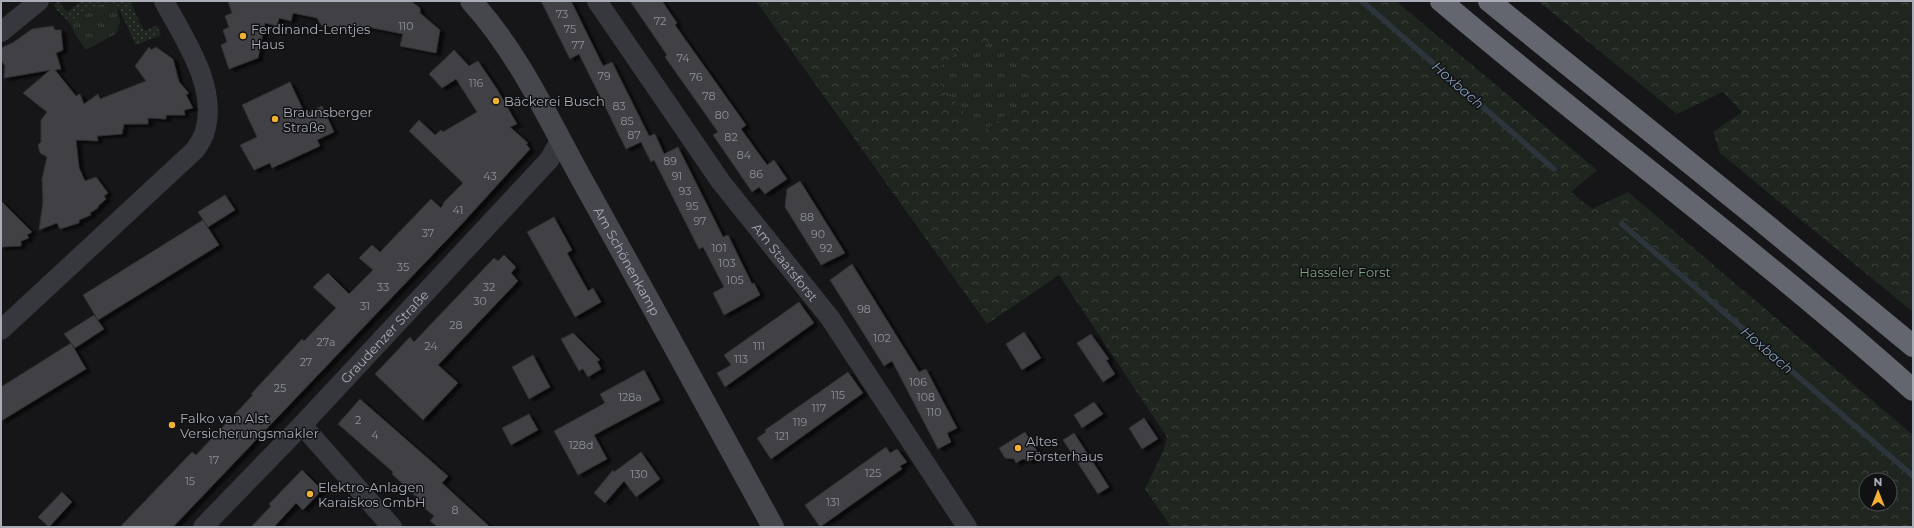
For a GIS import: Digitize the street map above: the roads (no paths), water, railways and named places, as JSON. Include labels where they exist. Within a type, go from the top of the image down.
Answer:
[{"type":"highway","points":[[1441,1],[1486,40],[1740,244],[1913,390]]},
{"type":"highway","points":[[1488,1],[1759,219],[1913,346]]},
{"type":"main road","name":"Am Schönenkamp","points":[[471,1],[488,20],[521,72],[672,340],[773,527]]},
{"type":"street","points":[[1,32],[38,1]]},
{"type":"street","points":[[1,330],[195,150],[205,132],[208,110],[204,87],[197,66],[164,1]]},
{"type":"street","name":"Am Staatsforst","points":[[597,1],[721,182],[830,318],[966,527]]},
{"type":"street","name":"Graudenzer Straße","points":[[203,527],[302,425],[549,160],[560,142]]},
{"type":"street","points":[[302,425],[392,527]]},
{"type":"waterway","name":"Hoxbach","points":[[1362,1],[1554,169]]},
{"type":"waterway","name":"Hoxbach","points":[[1622,224],[1913,476]]},
{"type":"place","name":"Ferdinand-Lentjes Haus","points":[[243,36]]},
{"type":"place","name":"Bäckerei Busch","points":[[496,101]]},
{"type":"place","name":"Braunsberger Straße","points":[[275,119]]},
{"type":"place","name":"Falko van Alst Versicherungsmakler","points":[[172,425]]},
{"type":"place","name":"Altes Försterhaus","points":[[1018,448]]},
{"type":"place","name":"Elektro-Anlagen Karaiskos GmbH","points":[[310,494]]},
{"type":"park label","name":"Hasseler Forst","points":[[1345,272]]}]
